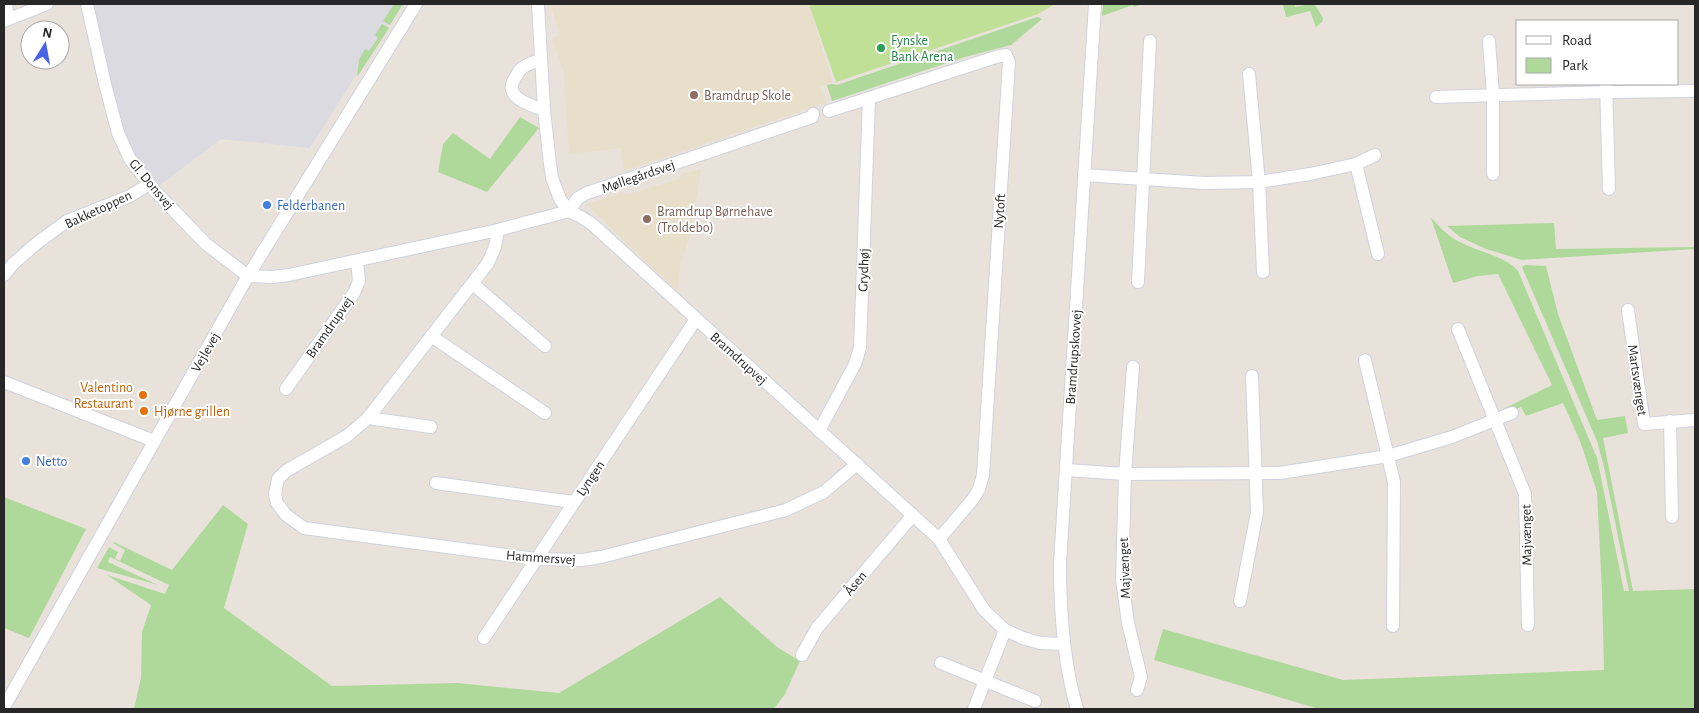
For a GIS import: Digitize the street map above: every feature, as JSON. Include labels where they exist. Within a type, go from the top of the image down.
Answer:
[{"type":"street","points":[[6,4],[6,20],[46,4]]},
{"type":"street","name":"Gl. Donsvej","points":[[87,4],[118,133],[130,160],[149,184],[206,244],[248,276]]},
{"type":"street","name":"Vejlevej","points":[[4,707],[248,276],[416,4]]},
{"type":"street","points":[[248,276],[289,276],[498,230],[569,211],[560,199],[552,178],[544,110],[538,4]]},
{"type":"street","name":"Bramdrupskovvej","points":[[1077,709],[1067,669],[1064,644],[1060,599],[1060,563],[1095,4]]},
{"type":"street","points":[[1138,282],[1150,41]]},
{"type":"street","points":[[1489,41],[1493,95],[1493,174]]},
{"type":"street","name":"Nytoft","points":[[829,111],[999,56],[1006,55],[1009,62],[980,489],[973,500],[939,539]]},
{"type":"street","points":[[541,59],[522,68],[511,89],[515,96],[530,105],[544,110]]},
{"type":"street","points":[[1249,74],[1259,182],[1263,272]]},
{"type":"street","points":[[1606,88],[1608,189]]},
{"type":"street","points":[[1436,97],[1606,88],[1695,91]]},
{"type":"street","name":"Grydhøj","points":[[819,431],[855,364],[860,348],[869,99]]},
{"type":"street","name":"Møllegårdsvej","points":[[569,211],[578,198],[587,193],[812,117],[814,114]]},
{"type":"street","points":[[1084,175],[1204,183],[1259,182],[1356,164],[1375,155]]},
{"type":"street","points":[[1356,164],[1378,254]]},
{"type":"street","name":"Bakketoppen","points":[[4,275],[13,264],[37,243],[67,221],[130,196],[149,184]]},
{"type":"street","name":"Bramdrupvej","points":[[569,211],[592,224],[939,539],[984,610],[1005,630],[1040,643],[1064,644]]},
{"type":"street","points":[[431,427],[368,418],[488,263],[495,247],[498,230]]},
{"type":"street","name":"Bramdrupvej","points":[[286,389],[354,293],[359,281],[356,261]]},
{"type":"street","points":[[473,284],[545,346]]},
{"type":"street","name":"Martsvænget","points":[[1628,310],[1644,424],[1695,420]]},
{"type":"street","name":"Lyngen","points":[[484,638],[696,319]]},
{"type":"street","name":"Majvænget","points":[[1458,329],[1525,494],[1528,625]]},
{"type":"street","points":[[431,336],[545,413]]},
{"type":"street","points":[[1365,360],[1394,482],[1393,626]]},
{"type":"street","name":"Majvænget","points":[[1133,368],[1125,474],[1122,580],[1128,623],[1141,677],[1137,690]]},
{"type":"street","points":[[1240,601],[1257,512],[1252,376]]},
{"type":"street","points":[[4,382],[154,441]]},
{"type":"street","points":[[1066,470],[1125,474],[1280,473],[1388,456],[1452,437],[1512,412]]},
{"type":"street","name":"Hammersvej","points":[[368,418],[347,436],[286,471],[278,479],[275,494],[277,503],[286,515],[304,528],[536,559],[582,560],[602,558],[786,510],[824,492],[857,464]]},
{"type":"street","name":"Martsvænget","points":[[1670,421],[1672,517]]},
{"type":"street","points":[[436,484],[574,502]]},
{"type":"street","name":"Åsen","points":[[802,655],[817,628],[913,515]]},
{"type":"street","points":[[974,709],[1005,630]]},
{"type":"street","points":[[941,663],[1035,701]]},
{"type":"shaded area","points":[[91,4],[401,4],[310,148],[221,139],[160,185],[136,156],[122,128]]},
{"type":"shaded area","name":"Bramdrup Skole","points":[[550,4],[809,4],[832,82],[820,87],[826,103],[624,171],[621,148],[569,154],[564,73],[552,38],[560,35]]},
{"type":"shaded area","name":"Bramdrup Børnehave (Troldebo)","points":[[701,169],[691,231],[681,263],[677,291],[589,207],[589,203],[623,193],[626,195],[679,179],[682,174]]},
{"type":"green space","points":[[394,4],[403,4],[390,25],[383,21]]},
{"type":"green space","name":"Fynske Bank Arena","points":[[811,4],[1055,4],[1038,14],[836,82],[810,7]]},
{"type":"green space","points":[[1103,4],[1140,5],[1134,7],[1133,5],[1102,16]]},
{"type":"green space","points":[[1283,4],[1294,4],[1295,7],[1315,5],[1323,18],[1322,22],[1316,27],[1310,11],[1286,17]]},
{"type":"green space","points":[[1037,17],[1042,19],[1011,45],[965,57],[832,101],[827,85],[837,85]]},
{"type":"green space","points":[[382,24],[389,28],[357,77],[359,60],[365,49],[369,51],[378,38],[375,35]]},
{"type":"green space","points":[[520,117],[539,128],[487,192],[438,172],[443,144],[453,133],[490,159]]},
{"type":"green space","points":[[1431,218],[1454,239],[1506,261],[1518,271],[1597,458],[1624,591],[1629,591],[1597,441],[1522,267],[1525,265],[1546,266],[1558,314],[1597,420],[1625,416],[1628,433],[1603,438],[1633,591],[1695,589],[1695,709],[1319,709],[1154,660],[1163,629],[1343,680],[1604,670],[1597,492],[1580,441],[1563,403],[1526,416],[1521,407],[1500,415],[1503,409],[1552,385],[1498,274],[1478,276],[1453,283]]},
{"type":"green space","points":[[1554,223],[1556,249],[1695,247],[1695,249],[1522,260],[1486,249],[1460,237],[1447,226]]},
{"type":"green space","points":[[4,497],[86,529],[29,638],[4,628]]},
{"type":"green space","points":[[223,505],[248,524],[224,608],[332,686],[457,683],[559,693],[720,597],[777,647],[800,661],[785,694],[774,709],[134,709],[141,678],[142,632],[151,605],[107,575],[165,594],[169,585],[110,557],[108,562],[158,585],[97,568],[109,547],[118,552],[115,558],[120,561],[125,550],[114,542],[172,570]]},
{"type":"place","name":"Fynske Bank Arena","points":[[881,48]]},
{"type":"place","name":"Bramdrup Skole","points":[[694,95]]},
{"type":"place","name":"Felderbanen","points":[[267,205]]},
{"type":"place","name":"Bramdrup Børnehave (Troldebo)","points":[[647,219]]},
{"type":"place","name":"Valentino Restaurant","points":[[143,395]]},
{"type":"place","name":"Hjørne grillen","points":[[144,411]]},
{"type":"place","name":"Netto","points":[[26,461]]}]
